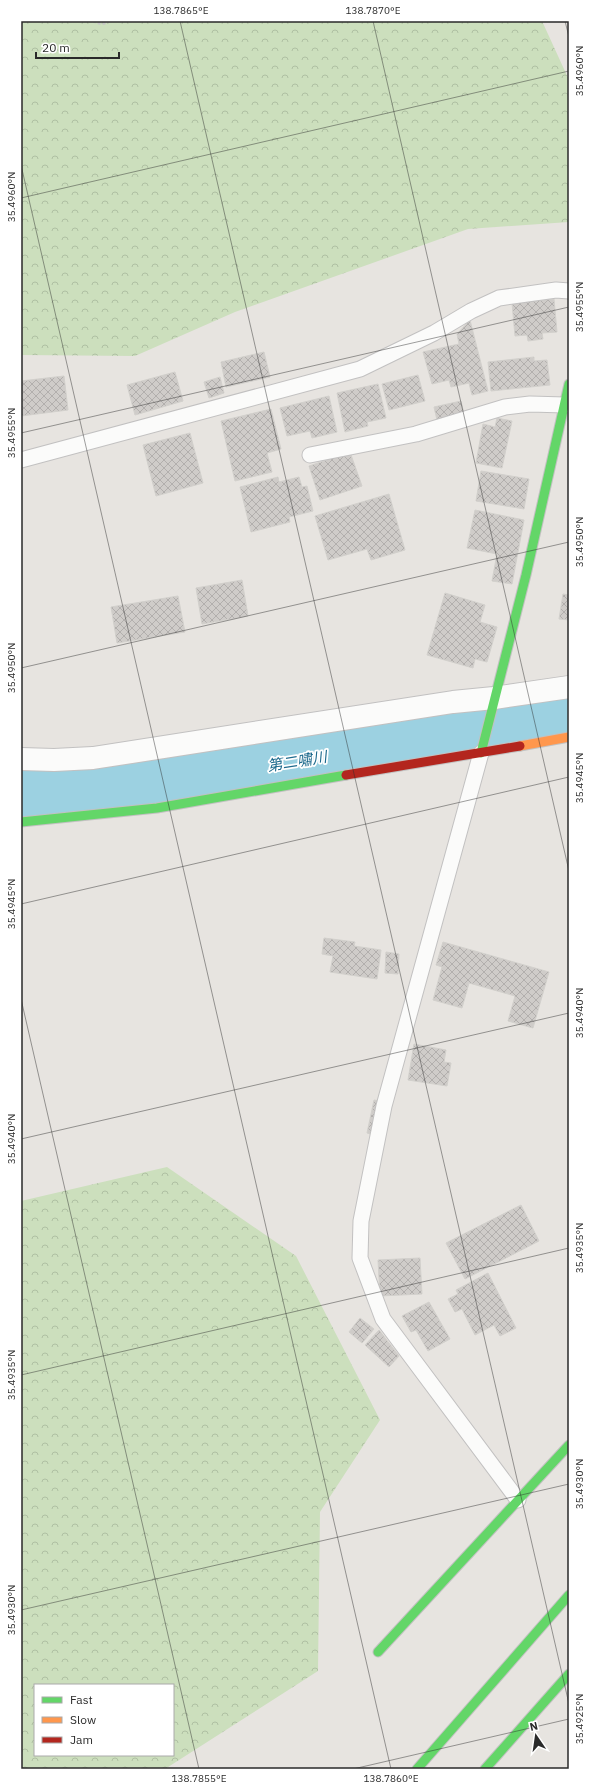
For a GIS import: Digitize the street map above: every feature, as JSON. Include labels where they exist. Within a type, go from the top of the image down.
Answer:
[{"type":"main road","points":[[482,747],[526,575],[569,384]]},
{"type":"main road","points":[[21,822],[157,808],[482,747],[569,738]]},
{"type":"main road","points":[[378,1652],[569,1445]]},
{"type":"main road","points":[[417,1769],[569,1595]]},
{"type":"main road","points":[[485,1769],[569,1674]]},
{"type":"street","points":[[21,759],[54,760],[93,758],[453,702],[493,702],[569,687]]},
{"type":"lane","points":[[21,460],[360,368],[434,333],[471,311],[499,298],[556,290],[569,290]]},
{"type":"lane","points":[[310,455],[416,434],[505,407],[530,404],[565,405]]},
{"type":"lane","points":[[482,747],[384,1106],[361,1221],[360,1258],[383,1319],[518,1500]]},
{"type":"path","points":[[93,21],[97,24],[106,24],[109,21]]},
{"type":"green space","points":[[21,21],[542,21],[569,80],[569,222],[468,229],[235,312],[135,356],[21,355]]},
{"type":"green space","points":[[167,1167],[296,1256],[380,1420],[320,1512],[318,1671],[165,1769],[21,1769],[21,1201]]},
{"type":"building","points":[[554,299],[557,332],[542,333],[543,339],[528,341],[527,335],[515,336],[512,303]]},
{"type":"building","points":[[470,320],[488,391],[472,395],[469,383],[451,387],[449,380],[432,384],[423,352],[459,344],[457,334]]},
{"type":"building","points":[[264,352],[270,377],[226,387],[221,362]]},
{"type":"building","points":[[534,357],[534,361],[547,360],[550,385],[491,391],[488,362]]},
{"type":"building","points":[[175,372],[183,401],[135,415],[127,385]]},
{"type":"building","points":[[418,375],[425,401],[389,410],[382,384]]},
{"type":"building","points":[[64,376],[68,410],[21,416],[21,381]]},
{"type":"building","points":[[220,377],[224,393],[209,398],[204,382]]},
{"type":"building","points":[[378,384],[386,418],[367,422],[368,426],[345,432],[337,393]]},
{"type":"building","points":[[329,396],[337,432],[312,438],[310,431],[287,436],[280,408]]},
{"type":"building","points":[[461,401],[464,414],[437,420],[434,407]]},
{"type":"building","points":[[271,409],[281,449],[267,453],[272,472],[235,481],[221,421]]},
{"type":"building","points":[[497,418],[512,421],[502,468],[476,463],[483,424],[495,427]]},
{"type":"building","points":[[190,433],[203,483],[156,496],[143,445]]},
{"type":"building","points":[[350,452],[362,486],[320,500],[309,466]]},
{"type":"building","points":[[481,471],[529,479],[524,509],[476,501]]},
{"type":"building","points":[[278,477],[279,482],[299,477],[302,487],[307,486],[313,511],[289,517],[290,522],[251,532],[240,487]]},
{"type":"building","points":[[389,494],[405,550],[371,560],[367,549],[328,560],[315,516]]},
{"type":"building","points":[[475,510],[524,520],[512,584],[492,581],[497,554],[467,548]]},
{"type":"building","points":[[242,580],[248,616],[202,624],[196,588]]},
{"type":"building","points":[[445,593],[485,605],[480,622],[497,627],[487,662],[475,659],[473,668],[427,655]]},
{"type":"building","points":[[563,594],[569,595],[569,620],[559,619]]},
{"type":"building","points":[[178,596],[185,632],[117,643],[111,607]]},
{"type":"building","points":[[324,938],[355,942],[354,946],[381,950],[377,979],[330,972],[333,956],[322,954]]},
{"type":"building","points":[[443,942],[549,972],[533,1028],[508,1021],[515,996],[469,983],[462,1008],[433,1000],[442,967],[436,965]]},
{"type":"building","points":[[386,952],[399,954],[398,974],[385,973]]},
{"type":"building","points":[[414,1044],[446,1050],[444,1062],[451,1063],[447,1086],[408,1080]]},
{"type":"building","points":[[374,1100],[381,1101],[374,1135],[367,1133]]},
{"type":"building","points":[[521,1205],[539,1241],[465,1279],[446,1243]]},
{"type":"building","points":[[420,1258],[422,1294],[380,1296],[378,1260]]},
{"type":"building","points":[[488,1273],[516,1328],[500,1336],[494,1325],[475,1335],[462,1309],[455,1312],[448,1299],[458,1294],[456,1290]]},
{"type":"building","points":[[429,1302],[450,1339],[428,1351],[416,1330],[411,1332],[402,1316]]},
{"type":"building","points":[[360,1318],[374,1329],[362,1343],[349,1332]]},
{"type":"building","points":[[379,1330],[399,1356],[389,1367],[365,1345]]},
{"type":"waterway","name":"第二嘯川","points":[[21,794],[58,795],[297,761],[494,728],[569,706]]},
{"type":"traffic: fast","points":[[481,753],[526,575],[569,384]]},
{"type":"traffic: fast","points":[[21,822],[157,808],[346,775]]},
{"type":"traffic: fast","points":[[378,1652],[569,1445]]},
{"type":"traffic: fast","points":[[417,1769],[569,1595]]},
{"type":"traffic: fast","points":[[485,1769],[569,1674]]},
{"type":"traffic: slow","points":[[520,746],[569,737]]},
{"type":"traffic: jam","points":[[346,775],[520,746]]}]
